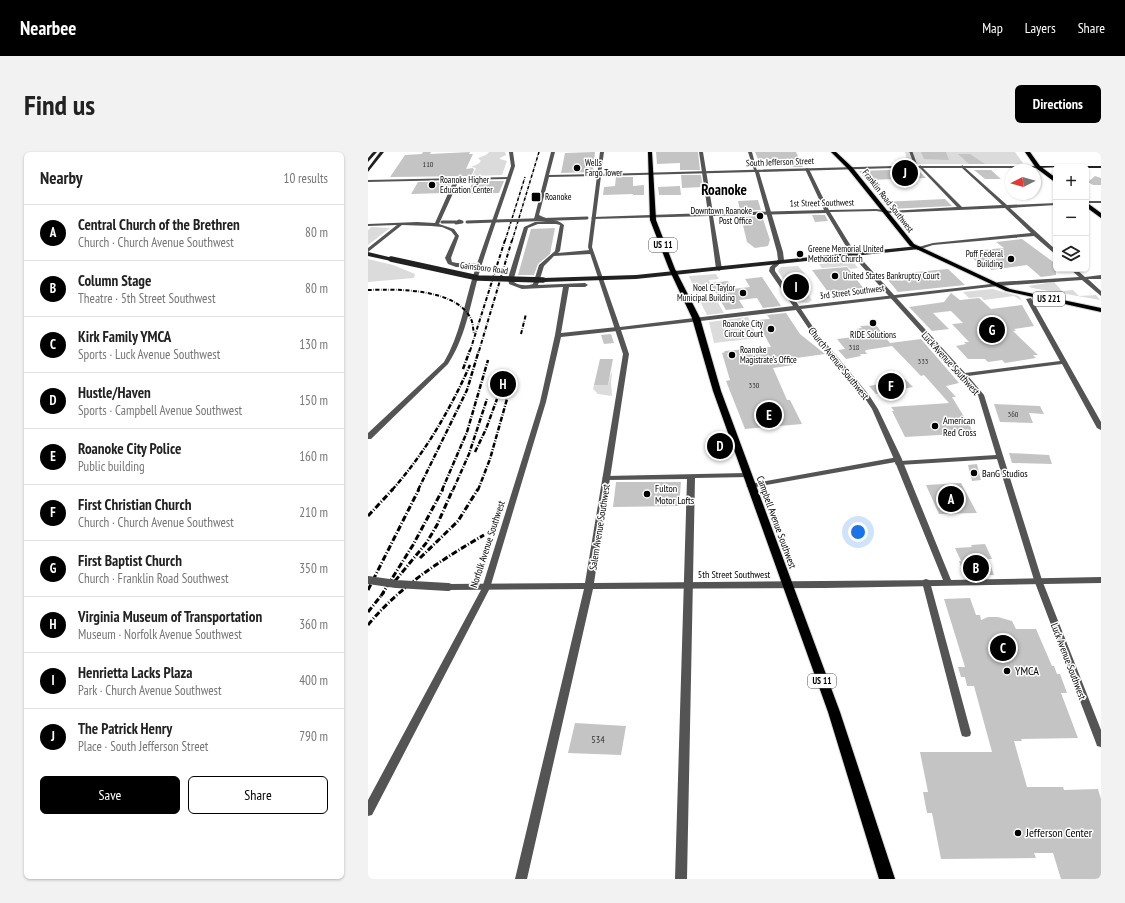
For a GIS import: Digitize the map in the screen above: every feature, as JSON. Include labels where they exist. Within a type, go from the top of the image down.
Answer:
[{"type":"main road","points":[[368,161],[375,152]]},
{"type":"main road","points":[[368,171],[382,152]]},
{"type":"main road","name":"US 11","points":[[650,152],[650,174]]},
{"type":"main road","name":"US 221","points":[[833,152],[850,168]]},
{"type":"main road","points":[[1027,152],[1036,164]]},
{"type":"main road","points":[[1021,153],[1029,164]]},
{"type":"main road","name":"South Jefferson Street","points":[[1041,167],[1053,167]]},
{"type":"main road","points":[[1089,167],[1101,167]]},
{"type":"main road","name":"Franklin Road Southwest","points":[[850,168],[904,238],[918,248],[998,284],[1008,290],[1101,310]]},
{"type":"main road","points":[[1041,169],[1053,179]]},
{"type":"main road","name":"Campbell Avenue Southwest","points":[[650,174],[652,216],[675,274],[697,320],[713,380],[748,481],[834,712],[887,879]]},
{"type":"main road","points":[[1089,206],[1101,216]]},
{"type":"main road","name":"Gainsboro Road","points":[[368,254],[478,278],[543,280],[600,279],[675,274],[918,248]]},
{"type":"main road","name":"Franklin Road Southwest","points":[[998,284],[1101,304]]},
{"type":"street","points":[[368,437],[446,363],[454,346],[509,178],[513,163],[510,152]]},
{"type":"street","points":[[532,224],[535,221],[553,152]]},
{"type":"street","name":"Salem Avenue Southwest","points":[[521,879],[589,587],[626,354],[590,252],[602,152]]},
{"type":"street","points":[[701,152],[719,269]]},
{"type":"street","name":"Church Avenue Southwest","points":[[750,152],[780,252],[781,260],[772,268],[772,271],[816,335],[867,396],[875,409],[899,461],[948,582]]},
{"type":"street","points":[[911,152],[918,166],[960,208]]},
{"type":"street","name":"South Jefferson Street","points":[[547,176],[918,166],[1005,167]]},
{"type":"street","points":[[962,166],[1053,250]]},
{"type":"street","name":"Luck Avenue Southwest","points":[[807,169],[827,211],[855,255],[981,395],[1038,580],[1101,743]]},
{"type":"street","points":[[368,182],[509,178]]},
{"type":"street","points":[[439,223],[457,179]]},
{"type":"street","points":[[1089,203],[1101,202]]},
{"type":"street","name":"1st Street Southwest","points":[[439,223],[827,211],[876,210],[884,212],[1053,204]]},
{"type":"street","points":[[536,216],[544,220],[559,222]]},
{"type":"street","points":[[559,222],[541,222],[526,227],[511,278],[511,283],[514,285],[530,286],[585,285]]},
{"type":"street","points":[[530,286],[535,285],[542,265],[555,255],[557,251],[562,225],[559,222]]},
{"type":"street","points":[[368,225],[439,223],[449,227],[456,233],[448,258],[450,263],[456,265],[480,266]]},
{"type":"street","points":[[368,250],[400,224]]},
{"type":"street","points":[[918,248],[933,244],[1035,234]]},
{"type":"street","points":[[555,255],[590,252]]},
{"type":"street","points":[[1076,272],[1101,294]]},
{"type":"street","name":"3rd Street Southwest","points":[[558,335],[998,284],[1101,277]]},
{"type":"street","name":"Norfolk Avenue Southwest","points":[[368,811],[486,588],[543,402],[558,335],[566,286]]},
{"type":"street","points":[[1029,299],[1101,428]]},
{"type":"street","points":[[963,376],[1064,362]]},
{"type":"street","points":[[606,478],[691,476],[748,481],[899,461],[1001,457]]},
{"type":"street","points":[[681,879],[690,585],[691,476]]},
{"type":"street","name":"5th Street Southwest","points":[[368,580],[396,584],[486,588],[1101,580]]},
{"type":"street","points":[[926,582],[966,733]]},
{"type":"shaded area","points":[[489,152],[505,152],[506,155],[500,158],[507,161],[502,175],[472,176],[476,168],[471,167],[481,161],[478,158]]},
{"type":"shaded area","points":[[905,152],[1015,152],[1023,163],[1019,164],[908,164]]},
{"type":"shaded area","points":[[371,227],[390,228],[368,245],[368,230]]},
{"type":"shaded area","points":[[368,259],[393,265],[415,274],[414,278],[368,282]]},
{"type":"shaded area","points":[[852,260],[858,268],[850,269],[847,266],[822,268],[819,264]]},
{"type":"shaded area","points":[[798,266],[805,274],[794,275],[812,300],[808,303],[799,302],[778,271],[781,267]]},
{"type":"shaded area","points":[[716,274],[719,279],[709,280],[713,291],[696,293],[689,276]]},
{"type":"shaded area","points":[[1054,282],[1062,291],[1073,290],[1079,296],[1096,295],[1100,300],[1032,288],[1028,286]]},
{"type":"shaded area","points":[[992,289],[1019,296],[1022,301],[1014,296],[984,300],[981,297],[969,298],[963,292]]},
{"type":"shaded area","points":[[700,301],[717,301],[724,313],[707,315]]},
{"type":"shaded area","points":[[748,317],[758,338],[714,343],[709,322]]},
{"type":"shaded area","points":[[611,373],[612,396],[598,394],[593,389],[594,385],[608,385]]},
{"type":"building","points":[[423,152],[431,152],[430,154],[470,152],[469,154],[473,154],[466,169],[473,168],[474,170],[471,176],[390,177],[405,155],[422,154]]},
{"type":"building","points":[[595,152],[593,172],[561,173],[565,153]]},
{"type":"building","points":[[656,152],[698,152],[700,170],[680,170],[680,163],[657,164]]},
{"type":"building","points":[[755,152],[796,152],[803,167],[793,167],[789,159],[758,159]]},
{"type":"building","points":[[921,152],[946,152],[949,160],[924,159]]},
{"type":"building","points":[[958,154],[970,154],[985,164],[969,164]]},
{"type":"building","points":[[918,170],[926,178],[866,180],[859,171]]},
{"type":"building","points":[[974,170],[991,170],[1001,179],[985,179]]},
{"type":"building","points":[[681,175],[701,175],[703,187],[682,188]]},
{"type":"building","points":[[1095,176],[1101,178],[1101,185],[1093,185],[1089,181]]},
{"type":"building","points":[[616,177],[633,177],[633,186],[644,185],[644,195],[603,195],[604,187],[615,186]]},
{"type":"building","points":[[473,181],[504,181],[499,193],[467,194]]},
{"type":"building","name":"Roanoke Higher Education Center","points":[[418,182],[452,182],[444,193],[411,194]]},
{"type":"building","points":[[680,186],[681,195],[659,195],[658,187]]},
{"type":"building","points":[[945,199],[952,206],[890,209],[883,202]]},
{"type":"building","points":[[758,200],[761,210],[740,211],[738,201]]},
{"type":"building","points":[[812,215],[825,215],[828,221],[815,222]]},
{"type":"building","points":[[762,216],[770,240],[768,246],[755,248],[747,242],[741,217]]},
{"type":"building","points":[[555,228],[550,254],[538,264],[534,275],[518,275],[531,229]]},
{"type":"building","name":"Poff Federal Building","points":[[1022,239],[1053,262],[1053,272],[1056,272],[1056,275],[1041,277],[1027,265],[991,270],[989,267],[984,268],[968,254],[972,253],[970,251],[1004,248],[996,242]]},
{"type":"building","name":"United States Bankruptcy Court","points":[[847,267],[864,289],[828,292],[812,270]]},
{"type":"building","points":[[948,269],[965,285],[898,292],[884,275]]},
{"type":"building","name":"Noel C. Taylor Municipal Building","points":[[762,277],[781,306],[763,308],[757,298],[739,300],[744,308],[726,310],[710,283],[728,281],[732,289],[750,287],[745,279]]},
{"type":"building","points":[[951,293],[960,300],[979,298],[991,309],[1022,305],[1034,326],[1014,329],[1016,331],[1013,331],[1038,355],[1033,355],[1036,358],[1005,363],[1002,360],[988,362],[985,359],[968,359],[956,346],[966,344],[964,342],[969,342],[952,324],[963,323],[951,311],[933,313],[949,329],[932,331],[909,307],[944,302]]},
{"type":"building","points":[[786,313],[800,334],[825,354],[789,359],[793,365],[773,368],[787,400],[790,400],[802,424],[745,429],[726,381],[730,380],[722,353],[725,352],[724,351],[771,347],[756,320],[770,319],[767,315]]},
{"type":"building","points":[[876,325],[890,343],[921,339],[959,383],[946,386],[956,397],[952,397],[974,433],[905,437],[891,407],[949,403],[924,375],[921,376],[892,346],[866,350],[865,351],[867,354],[860,354],[861,356],[846,359],[838,350],[845,349],[837,339],[862,336],[856,329],[862,328],[860,326]]},
{"type":"building","points":[[611,334],[614,343],[604,344],[601,335]]},
{"type":"building","points":[[600,359],[613,359],[608,385],[594,385]]},
{"type":"building","points":[[905,379],[913,387],[876,394],[869,386]]},
{"type":"building","name":"American Red Cross","points":[[994,404],[1040,406],[1044,414],[1029,413],[1033,423],[1000,422]]},
{"type":"building","points":[[1009,453],[1049,455],[1052,464],[1012,463]]},
{"type":"building","name":"BanG Studios","points":[[977,464],[981,480],[972,481],[968,465]]},
{"type":"building","name":"Fulton Motor Lofts","points":[[616,482],[681,482],[679,506],[613,507]]},
{"type":"building","points":[[961,483],[977,513],[939,514],[926,485]]},
{"type":"building","points":[[985,544],[992,559],[988,559],[994,575],[964,575],[959,561],[961,561],[955,548],[972,547],[971,545]]},
{"type":"building","points":[[970,598],[976,615],[980,615],[981,620],[988,617],[998,617],[1012,621],[1016,629],[1036,629],[1052,666],[1054,666],[1057,674],[1060,674],[1067,693],[1061,693],[1078,738],[1021,739],[1022,741],[1014,741],[1027,787],[1063,787],[1064,790],[1098,789],[1101,799],[1101,879],[1061,879],[1053,853],[1034,853],[1036,858],[941,859],[932,813],[927,813],[923,792],[928,792],[920,752],[992,752],[974,686],[967,686],[965,677],[961,677],[958,667],[965,667],[944,599]]},
{"type":"building","points":[[575,723],[626,726],[621,755],[568,753]]},
{"type":"railway","points":[[512,241],[539,152]]},
{"type":"railway","points":[[505,241],[525,177]]},
{"type":"railway","points":[[470,351],[505,240]]},
{"type":"railway","points":[[479,351],[512,240]]},
{"type":"railway","points":[[368,290],[425,292],[453,301],[463,309],[471,319],[474,334]]},
{"type":"railway","points":[[521,334],[526,314]]},
{"type":"railway","points":[[463,369],[470,350]]},
{"type":"railway","points":[[418,490],[467,390],[479,350]]},
{"type":"railway","points":[[442,490],[467,432],[488,360]]},
{"type":"railway","points":[[392,490],[404,476],[436,430],[470,365]]},
{"type":"railway","points":[[453,490],[469,454],[487,399]]},
{"type":"railway","points":[[475,452],[486,429],[497,399]]},
{"type":"railway","points":[[478,490],[490,459],[507,399]]},
{"type":"railway","points":[[368,516],[393,489]]},
{"type":"railway","points":[[368,590],[419,489]]},
{"type":"railway","points":[[382,595],[413,545],[443,489]]},
{"type":"railway","points":[[395,581],[427,542],[437,525],[453,489]]},
{"type":"railway","points":[[420,558],[458,521],[478,489]]},
{"type":"railway","points":[[368,625],[380,611],[407,586],[452,554],[484,535]]},
{"type":"railway","points":[[368,612],[382,595]]},
{"type":"place","name":"Wells Fargo Tower","points":[[577,168]]},
{"type":"place","name":"The Patrick Henry","points":[[905,173]]},
{"type":"place","name":"Roanoke Higher Education Center","points":[[432,185]]},
{"type":"place","name":"Roanoke","points":[[536,197]]},
{"type":"place","name":"Downtown Roanoke Post Office","points":[[760,216]]},
{"type":"place","name":"Greene Memorial United Methodist Church","points":[[800,254]]},
{"type":"place","name":"Poff Federal Building","points":[[1011,259]]},
{"type":"place","name":"United States Bankruptcy Court","points":[[835,276]]},
{"type":"place","name":"Henrietta Lacks Plaza","points":[[796,287]]},
{"type":"place","name":"Noel C. Taylor Municipal Building","points":[[743,293]]},
{"type":"place","name":"RIDE Solutions","points":[[873,323]]},
{"type":"place","name":"Roanoke City Circuit Court","points":[[771,329]]},
{"type":"place","name":"First Baptist Church","points":[[992,330]]},
{"type":"place","name":"Roanoke Magistrate's Office","points":[[732,355]]},
{"type":"place","name":"Virginia Museum of Transportation","points":[[503,384]]},
{"type":"place","name":"First Christian Church","points":[[891,386]]},
{"type":"place","name":"Roanoke City Police","points":[[769,415]]},
{"type":"place","name":"American Red Cross","points":[[935,426]]},
{"type":"place","name":"Hustle/Haven","points":[[720,446]]},
{"type":"place","name":"BanG Studios","points":[[974,473]]},
{"type":"place","name":"Fulton Motor Lofts","points":[[647,494]]},
{"type":"place","name":"Central Church of the Brethren","points":[[951,499]]},
{"type":"place","name":"Column Stage","points":[[976,568]]},
{"type":"place","name":"Kirk Family YMCA","points":[[1003,648]]},
{"type":"place","name":"YMCA","points":[[1007,671]]},
{"type":"place","name":"Jefferson Center","points":[[1018,833]]},
{"type":"district","name":"Roanoke","points":[[724,190]]}]
